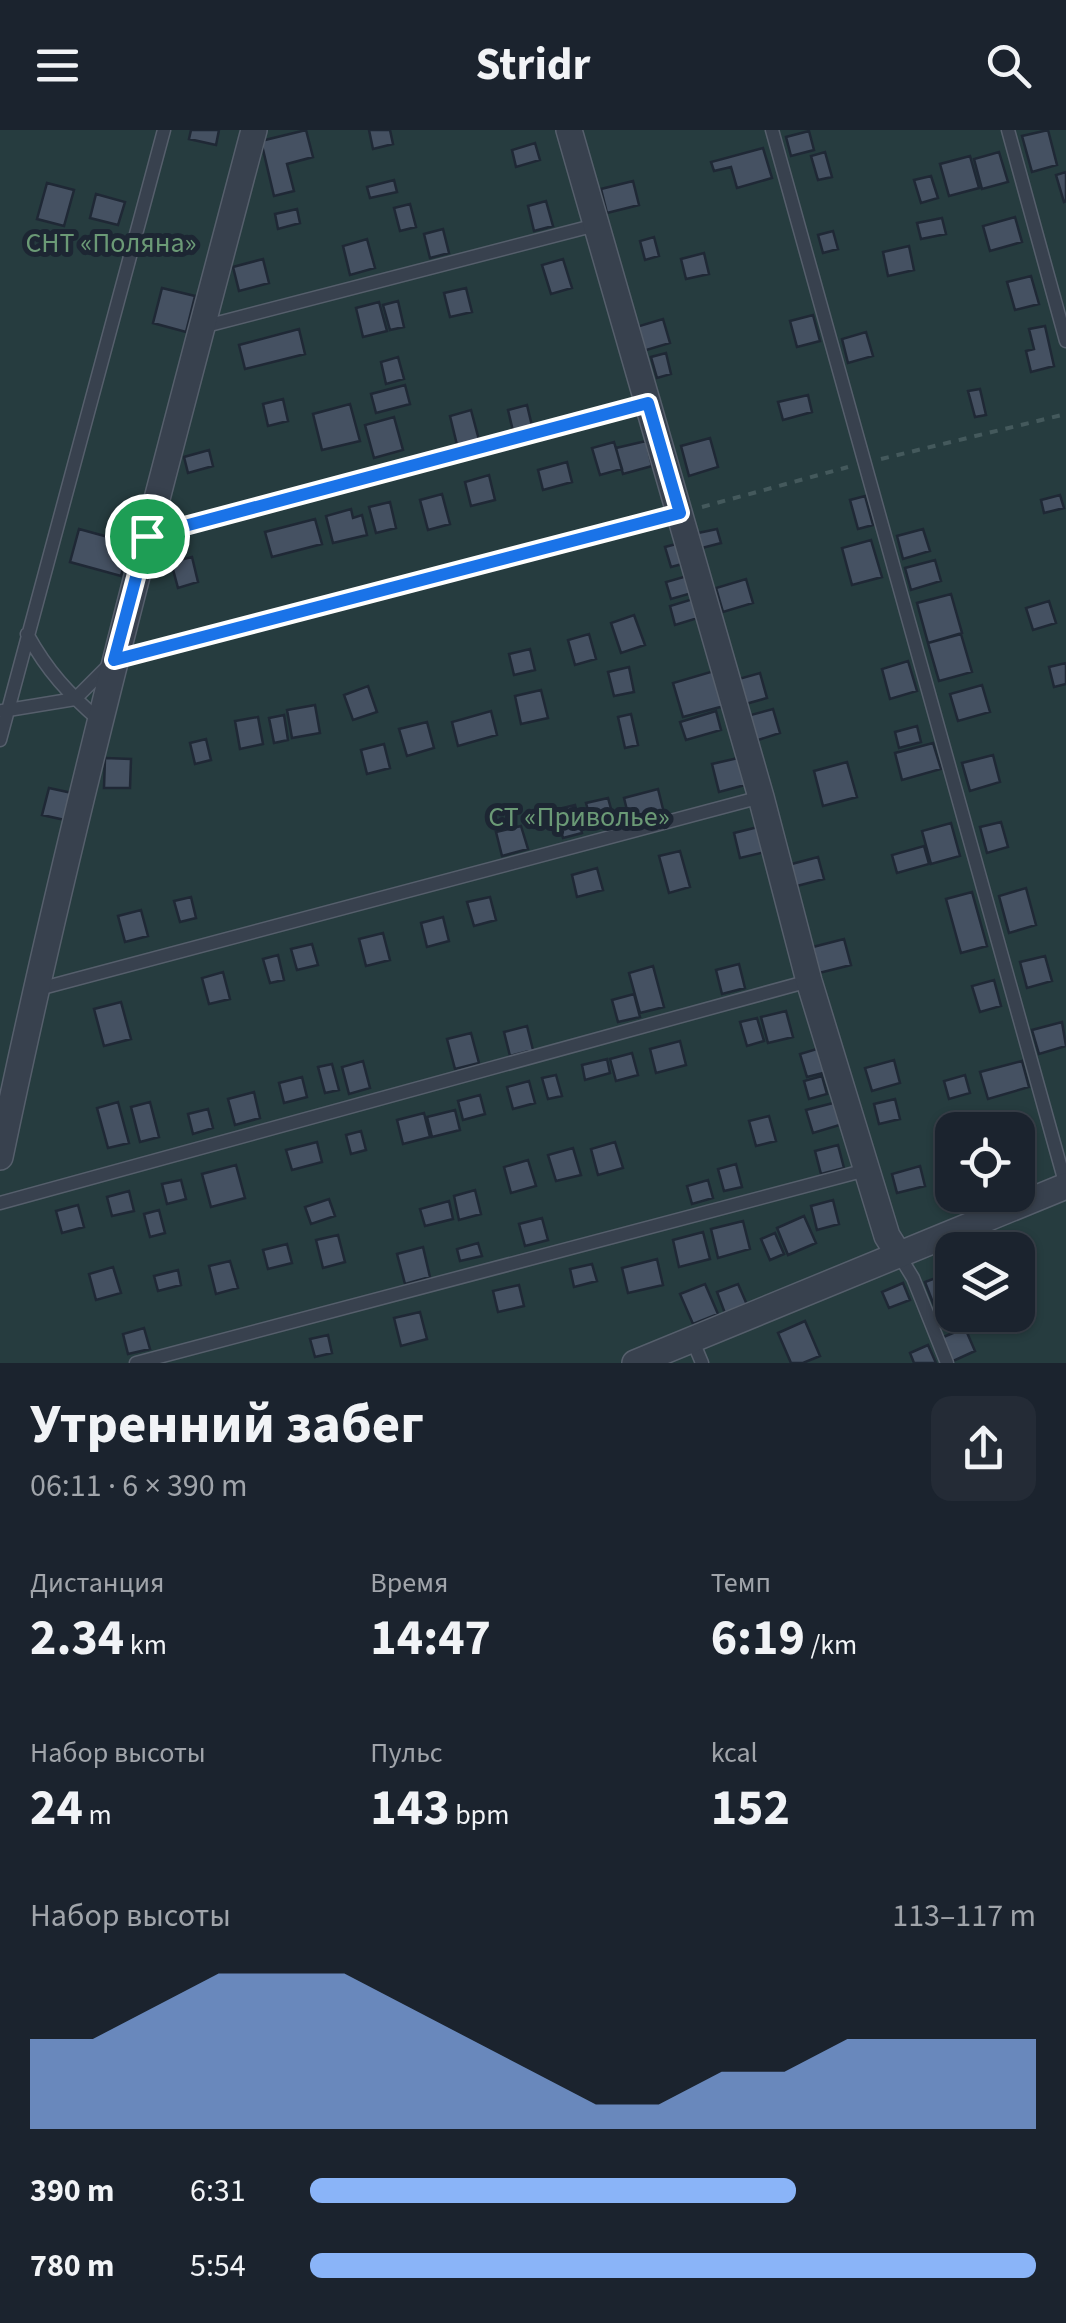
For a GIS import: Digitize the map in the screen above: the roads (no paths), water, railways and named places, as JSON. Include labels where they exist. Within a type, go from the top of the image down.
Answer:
[{"type":"street","points":[[0,1157],[35,990],[114,660],[254,130]]},
{"type":"street","points":[[569,130],[762,796],[809,981],[887,1236],[900,1256]]},
{"type":"street","points":[[635,1363],[697,1351],[900,1256],[1066,1186]]},
{"type":"lane","points":[[0,740],[3,710],[164,130]]},
{"type":"lane","points":[[772,130],[1066,1186]]},
{"type":"lane","points":[[1008,130],[1066,341]]},
{"type":"lane","points":[[202,326],[596,225]]},
{"type":"lane","points":[[147,536],[648,403]]},
{"type":"lane","points":[[27,634],[44,664],[100,722]]},
{"type":"lane","points":[[3,710],[75,699],[114,660]]},
{"type":"lane","points":[[35,990],[762,796]]},
{"type":"lane","points":[[0,1204],[809,981]]},
{"type":"lane","points":[[136,1363],[866,1170]]},
{"type":"lane","points":[[900,1256],[947,1363]]},
{"type":"park label","name":"СНТ «Поляна»","points":[[111,242]]},
{"type":"park label","name":"СТ «Приволье»","points":[[579,816]]}]
